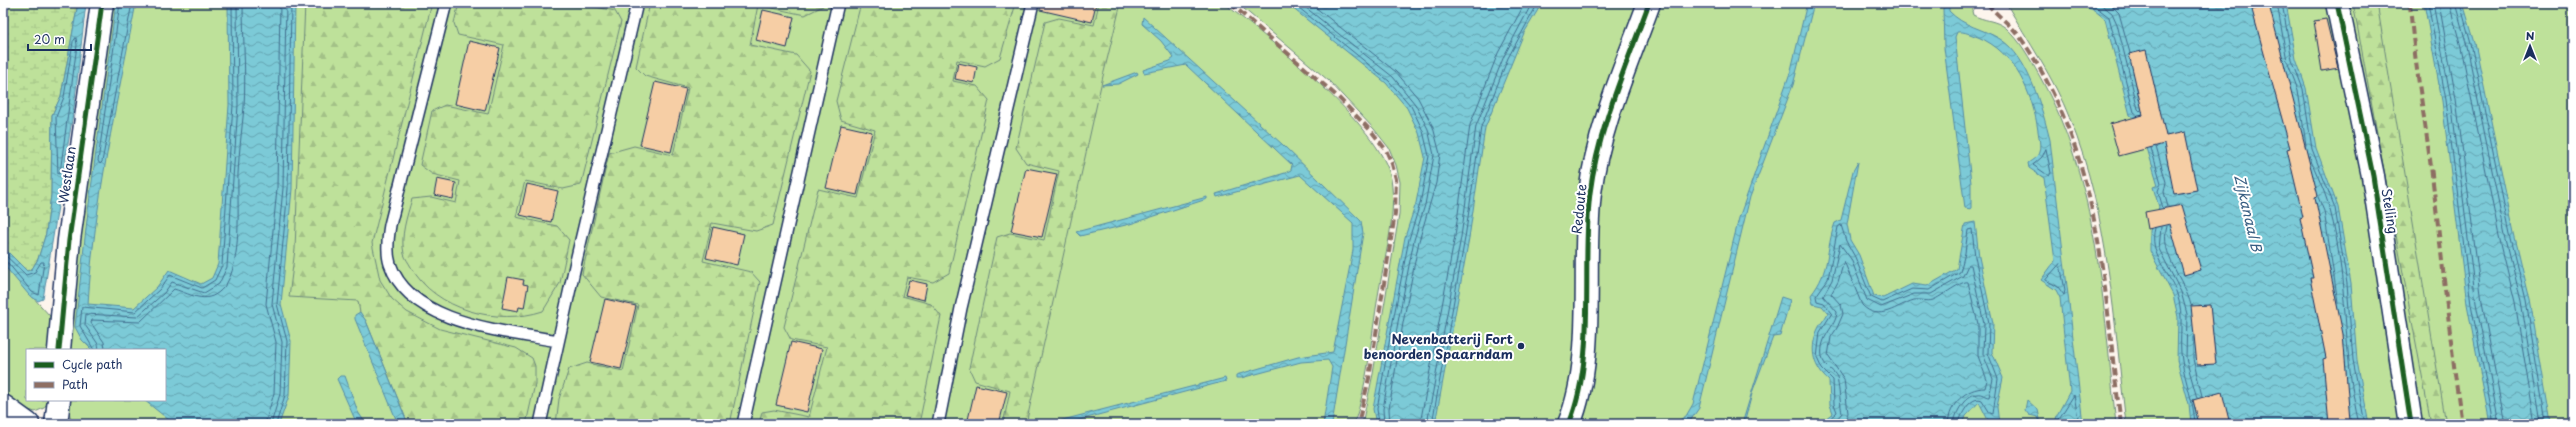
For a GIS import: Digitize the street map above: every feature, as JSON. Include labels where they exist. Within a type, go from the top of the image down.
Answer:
[{"type":"street","name":"Westlaan","points":[[59,349],[70,233],[102,3]]},
{"type":"street","name":"Redoute","points":[[1569,424],[1579,388],[1583,354],[1587,232],[1594,173],[1610,114],[1649,3]]},
{"type":"street","name":"Stelling","points":[[2337,3],[2373,176],[2411,424]]},
{"type":"street","points":[[56,424],[59,401]]},
{"type":"street","points":[[3,406],[28,424]]},
{"type":"lane","points":[[446,3],[390,225],[388,243],[389,263],[397,280],[412,296],[431,310],[461,320],[558,341]]},
{"type":"lane","points":[[540,424],[637,3]]},
{"type":"lane","points":[[743,424],[838,3]]},
{"type":"lane","points":[[938,424],[961,308],[1033,3]]},
{"type":"green space","points":[[3,3],[78,3],[61,96],[52,115],[51,195],[46,233],[38,259],[32,269],[27,271],[3,247]]},
{"type":"green space","points":[[108,3],[1224,3],[1294,60],[1345,109],[1367,134],[1383,157],[1391,179],[1392,208],[1389,238],[1378,296],[1363,393],[1354,424],[72,424],[66,401],[166,401],[166,349],[64,349]]},
{"type":"green space","points":[[305,3],[432,3],[372,243],[380,280],[392,299],[407,312],[440,329],[516,348],[532,358],[535,366],[535,384],[526,424],[408,424],[366,321],[360,313],[358,301],[289,297],[295,249]]},
{"type":"green space","points":[[459,3],[576,3],[615,11],[621,22],[581,185],[563,189],[525,181],[516,217],[557,226],[569,240],[560,283],[543,311],[525,315],[488,315],[469,311],[451,304],[435,294],[422,282],[404,254],[403,233],[412,199],[431,197],[456,203],[460,181],[432,174],[420,165],[432,111],[445,105],[488,114],[504,45],[458,35],[454,23]]},
{"type":"green space","points":[[650,3],[824,3],[823,6],[805,15],[758,5],[750,45],[796,55],[810,71],[773,225],[756,231],[712,223],[703,261],[751,272],[760,282],[730,424],[556,424],[559,399],[569,369],[587,363],[623,371],[638,305],[601,297],[582,274],[609,153],[634,146],[673,155],[688,88],[645,76],[636,67]]},
{"type":"green space","points":[[861,3],[1016,3],[1000,58],[985,66],[957,60],[953,81],[977,86],[989,100],[949,273],[933,282],[907,277],[902,296],[931,304],[941,316],[919,424],[759,424],[762,412],[774,410],[809,417],[827,347],[791,340],[784,327],[818,189],[858,198],[875,130],[841,120],[836,101]]},
{"type":"green space","points":[[1099,3],[1121,3],[1103,76],[1026,424],[1003,424],[1010,391],[975,381],[969,368],[997,237],[1010,233],[1044,240],[1059,171],[1026,163],[1016,148],[1045,22],[1059,18],[1094,25]]},
{"type":"green space","points":[[1237,3],[1645,3],[1599,132],[1576,366],[1563,424],[1362,424],[1373,374],[1399,215],[1400,182],[1396,165],[1389,148],[1374,129],[1329,81]]},
{"type":"green space","points":[[1654,3],[1977,3],[1972,11],[1973,15],[1998,23],[2006,28],[2020,44],[2039,75],[2059,116],[2075,158],[2095,245],[2102,290],[2116,424],[1574,424],[1595,190]]},
{"type":"green space","points":[[2006,3],[2332,3],[2406,424],[2126,424],[2108,269],[2094,193],[2083,155],[2064,104]]},
{"type":"green space","points":[[2343,3],[2573,3],[2573,424],[2416,424]]},
{"type":"green space","points":[[2353,3],[2377,3],[2446,424],[2431,424]]},
{"type":"green space","points":[[3,264],[50,316],[49,349],[26,349],[26,401],[48,401],[44,408],[35,412],[26,409],[3,392]]},
{"type":"water","points":[[78,3],[86,3],[74,107],[43,299],[38,301],[29,295],[3,264],[3,247],[27,271],[32,269],[38,259],[46,233],[51,195],[52,115],[61,96]]},
{"type":"water","points":[[116,3],[136,3],[107,153],[95,228],[88,304],[134,308],[157,287],[169,270],[201,284],[212,278],[218,264],[229,105],[228,3],[295,3],[292,189],[281,304],[291,341],[289,396],[279,424],[174,424],[145,401],[166,401],[166,349],[91,349],[82,340],[75,327],[88,211]]},
{"type":"water","points":[[1286,3],[1542,3],[1524,33],[1485,128],[1469,238],[1435,424],[1376,424],[1373,409],[1405,237],[1416,203],[1425,157],[1419,133],[1407,108],[1386,83]]},
{"type":"water","points":[[1807,3],[1814,3],[1793,85],[1750,197],[1699,408],[1688,424],[1673,424],[1686,416],[1693,404],[1739,218],[1791,70]]},
{"type":"water","name":"Zijkanaal B","points":[[2070,3],[2286,3],[2296,59],[2306,88],[2316,148],[2338,207],[2351,284],[2357,360],[2369,424],[2191,424],[2189,404],[2177,360],[2178,317],[2173,295],[2150,251],[2150,231],[2159,207],[2153,187],[2158,185],[2139,121],[2130,115],[2105,19],[2094,10]]},
{"type":"water","points":[[2424,3],[2463,3],[2475,43],[2514,233],[2530,300],[2551,424],[2490,424],[2467,304],[2442,101]]},
{"type":"water","points":[[1949,6],[1949,11],[1961,21],[1993,35],[2010,47],[2019,58],[2033,85],[2043,114],[2050,140],[2083,424],[2055,424],[2057,415],[2070,391],[2060,298],[2056,290],[2041,280],[2055,261],[2044,178],[2029,168],[2028,163],[2035,158],[2040,147],[2036,117],[2032,103],[2020,76],[2002,53],[1991,44],[1978,37],[1957,32],[1955,37],[1971,183],[1971,209],[1965,208],[1944,48],[1943,8]]},
{"type":"water","points":[[1143,17],[1283,145],[1361,221],[1363,233],[1332,424],[1323,424],[1332,367],[1328,360],[1301,362],[1241,378],[1236,378],[1236,375],[1298,357],[1333,352],[1353,250],[1353,223],[1300,175],[1217,197],[1216,194],[1285,173],[1291,170],[1292,165],[1186,65],[1144,73],[1143,70],[1170,61],[1174,58],[1161,41],[1142,24]]},
{"type":"water","points":[[1137,72],[1138,74],[1118,84],[1102,85]]},
{"type":"water","points":[[1858,162],[1847,224],[1850,240],[1859,255],[1874,296],[1883,298],[1912,284],[1927,286],[1957,269],[1965,224],[1975,222],[1979,257],[1993,323],[1992,352],[2003,378],[1997,407],[1999,424],[1990,424],[1979,402],[1966,416],[1963,424],[1818,424],[1833,413],[1830,405],[1829,381],[1820,371],[1814,359],[1813,352],[1813,345],[1817,331],[1828,313],[1822,306],[1813,304],[1811,295],[1825,269],[1835,223],[1841,220],[1853,171]]},
{"type":"water","points":[[1207,197],[1207,199],[1130,224],[1080,236],[1076,232]]},
{"type":"water","points":[[1781,297],[1790,300],[1780,336],[1773,337],[1753,390],[1744,424],[1742,424]]},
{"type":"water","points":[[360,312],[366,321],[408,424],[398,424],[355,319],[355,315]]},
{"type":"water","points":[[340,376],[345,376],[358,412],[366,424],[357,424],[337,379]]},
{"type":"water","points":[[1225,378],[1226,381],[1064,424],[1047,424]]},
{"type":"water","points":[[2027,400],[2038,410],[2041,424],[2038,417],[2029,415],[2025,410]]},
{"type":"building","points":[[1041,3],[1096,3],[1092,22],[1040,10]]},
{"type":"building","points":[[2269,5],[2318,196],[2315,197],[2343,334],[2350,421],[2329,424],[2323,359],[2326,358],[2310,278],[2313,278],[2300,218],[2303,217],[2287,149],[2290,148],[2252,10]]},
{"type":"building","points":[[763,10],[794,17],[787,48],[756,40]]},
{"type":"building","points":[[2326,19],[2338,68],[2322,71],[2314,21]]},
{"type":"building","points":[[469,41],[500,48],[485,111],[455,104]]},
{"type":"building","points":[[2146,50],[2166,136],[2185,132],[2197,190],[2174,194],[2164,144],[2119,156],[2110,124],[2143,115],[2129,54]]},
{"type":"building","points":[[958,63],[977,67],[974,83],[955,79]]},
{"type":"building","points":[[655,82],[686,89],[671,152],[640,145]]},
{"type":"building","points":[[841,125],[872,132],[857,195],[826,188]]},
{"type":"building","points":[[1026,168],[1057,174],[1042,237],[1011,231]]},
{"type":"building","points":[[437,179],[456,183],[453,199],[434,195]]},
{"type":"building","points":[[527,184],[558,191],[551,222],[520,215]]},
{"type":"building","points":[[2182,205],[2201,270],[2184,275],[2170,224],[2148,229],[2145,212]]},
{"type":"building","points":[[713,227],[744,234],[737,265],[706,258]]},
{"type":"building","points":[[508,277],[524,280],[523,284],[528,285],[524,308],[519,307],[518,311],[502,308]]},
{"type":"building","points":[[909,280],[927,284],[924,300],[905,295]]},
{"type":"building","points":[[605,299],[636,306],[621,369],[590,362]]},
{"type":"building","points":[[2210,305],[2216,364],[2197,365],[2191,306]]},
{"type":"building","points":[[791,342],[822,349],[807,412],[776,405]]},
{"type":"building","points":[[976,385],[1007,392],[999,424],[967,424]]},
{"type":"building","points":[[2222,392],[2230,424],[2199,424],[2193,400]]},
{"type":"marked path","points":[[1230,3],[1338,97],[1372,132],[1386,150],[1392,164],[1396,179],[1395,214],[1369,378],[1358,424]]},
{"type":"marked path","points":[[1987,3],[2022,40],[2044,76],[2062,113],[2076,150],[2087,188],[2102,267],[2121,424]]},
{"type":"marked path","points":[[2410,3],[2414,48],[2437,213],[2462,424]]},
{"type":"cycle path","points":[[59,349],[69,240],[102,3]]},
{"type":"cycle path","points":[[1569,424],[1578,397],[1586,340],[1588,221],[1590,193],[1594,169],[1606,120],[1649,3]]},
{"type":"cycle path","points":[[2337,3],[2373,176],[2411,424]]},
{"type":"place","name":"Nevenbatterij Fort benoorden Spaarndam","points":[[1521,346]]}]
